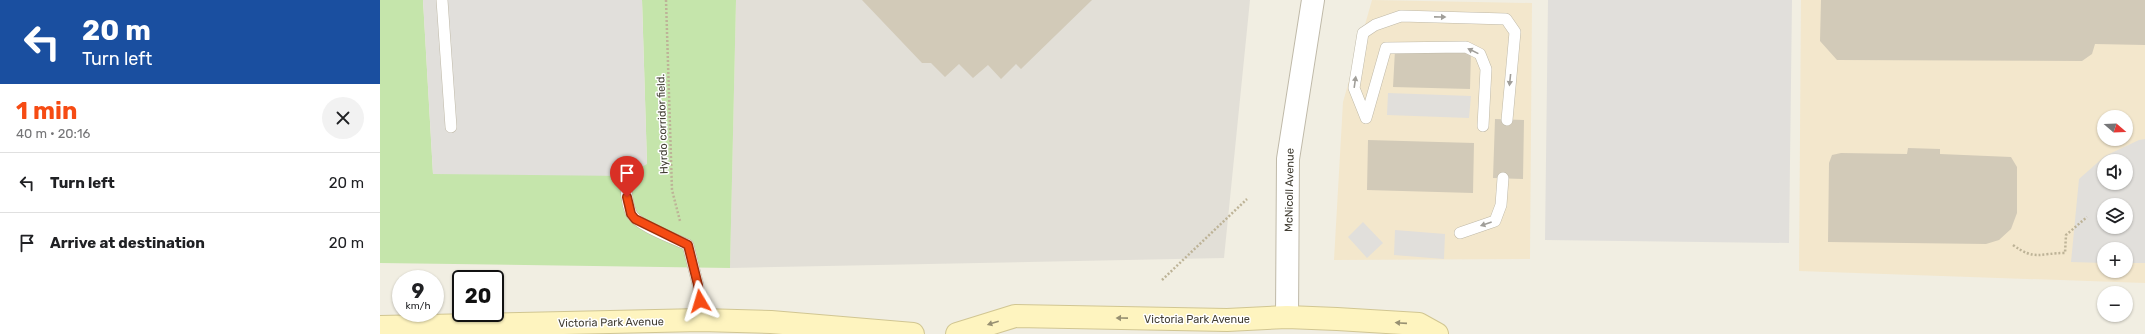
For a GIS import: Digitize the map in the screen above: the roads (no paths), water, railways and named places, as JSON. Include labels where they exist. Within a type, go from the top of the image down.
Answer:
[{"type":"main road","name":"Victoria Park Avenue","points":[[957,334],[1015,316],[1227,320],[1286,325],[1419,324],[1437,334]]},
{"type":"main road","name":"Victoria Park Avenue","points":[[380,327],[701,320],[771,322],[913,334]]},
{"type":"street","name":"McNicoll Avenue","points":[[1286,325],[1288,158],[1313,0]]},
{"type":"lane","points":[[442,0],[451,127]]},
{"type":"lane","points":[[1483,126],[1486,69],[1480,54],[1466,47],[1386,48],[1366,118],[1354,88],[1363,33],[1375,25],[1401,16],[1506,19],[1515,32],[1507,120]]},
{"type":"lane","points":[[626,176],[627,201],[634,218],[688,245],[698,285],[701,320]]},
{"type":"lane","points":[[1460,232],[1495,221],[1501,205],[1503,178]]}]
